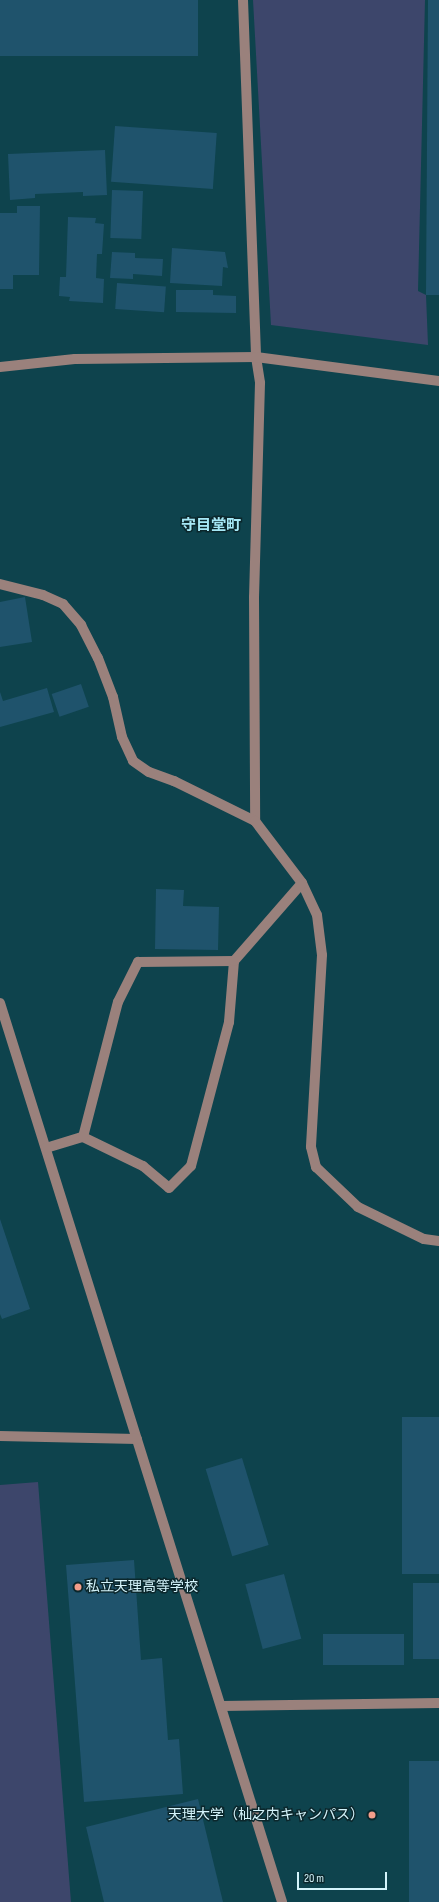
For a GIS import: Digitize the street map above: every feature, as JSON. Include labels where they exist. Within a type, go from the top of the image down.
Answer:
[{"type":"street","points":[[243,0],[256,357],[260,383],[254,605],[255,821]]},
{"type":"street","points":[[0,367],[75,359],[256,357],[439,381]]},
{"type":"street","points":[[0,584],[43,594],[63,604],[81,624],[98,658],[112,697],[122,737],[133,761],[149,772],[174,780],[255,821],[302,883],[317,915],[322,955],[311,1148],[316,1167],[358,1207],[424,1239],[439,1241]]},
{"type":"street","points":[[46,1148],[83,1137],[143,1166],[169,1188],[191,1166],[229,1022],[234,961],[302,883]]},
{"type":"street","points":[[83,1137],[118,1002],[138,962],[234,961]]},
{"type":"street","points":[[0,1002],[222,1706],[282,1902]]},
{"type":"street","points":[[0,1436],[137,1439]]},
{"type":"street","points":[[222,1706],[439,1703]]},
{"type":"shaded area","points":[[253,0],[425,0],[418,291],[426,295],[428,345],[271,325]]},
{"type":"shaded area","points":[[38,1482],[71,1902],[0,1902],[0,1485]]},
{"type":"building","points":[[0,0],[198,0],[198,56],[0,56]]},
{"type":"building","points":[[428,0],[439,0],[439,295],[426,295]]},
{"type":"building","points":[[115,126],[217,133],[213,189],[111,182]]},
{"type":"building","points":[[105,150],[107,195],[83,196],[83,192],[35,194],[35,198],[10,200],[8,154]]},
{"type":"building","points":[[112,190],[143,191],[141,239],[110,238]]},
{"type":"building","points":[[17,206],[40,206],[39,275],[13,275],[13,289],[0,289],[0,213],[17,213]]},
{"type":"building","points":[[68,217],[96,218],[95,223],[104,224],[102,254],[97,254],[96,278],[104,279],[103,303],[69,301],[70,297],[59,296],[60,277],[66,277]]},
{"type":"building","points":[[172,248],[225,252],[228,268],[223,267],[222,286],[170,283]]},
{"type":"building","points":[[112,252],[135,253],[135,258],[163,259],[162,276],[133,274],[133,279],[110,278]]},
{"type":"building","points":[[117,283],[166,286],[164,312],[115,309]]},
{"type":"building","points":[[176,290],[213,290],[213,295],[236,296],[236,313],[176,312]]},
{"type":"building","points":[[25,597],[32,642],[0,647],[0,602]]},
{"type":"building","points":[[81,684],[89,707],[60,717],[52,694]]},
{"type":"building","points":[[47,688],[54,712],[0,727],[0,692],[3,701]]},
{"type":"building","points":[[156,889],[184,890],[183,906],[219,907],[218,950],[155,949]]},
{"type":"building","points":[[0,1219],[30,1309],[2,1319],[0,1314]]},
{"type":"building","points":[[402,1417],[439,1417],[439,1574],[402,1574]]},
{"type":"building","points":[[242,1458],[269,1545],[232,1556],[206,1469]]},
{"type":"building","points":[[134,1560],[141,1660],[162,1658],[168,1740],[179,1739],[183,1794],[84,1802],[66,1565]]},
{"type":"building","points":[[284,1574],[301,1639],[263,1649],[245,1584]]},
{"type":"building","points":[[413,1583],[439,1583],[439,1659],[413,1659]]},
{"type":"building","points":[[323,1634],[404,1634],[404,1665],[323,1665]]},
{"type":"building","points":[[409,1761],[439,1761],[439,1902],[409,1902]]},
{"type":"building","points":[[198,1799],[223,1902],[104,1902],[86,1827]]},
{"type":"place","name":"私立天理高等学校","points":[[78,1587]]},
{"type":"place","name":"天理大学（杣之内キャンパス）","points":[[372,1815]]},
{"type":"district","name":"守目堂町","points":[[211,526]]}]
